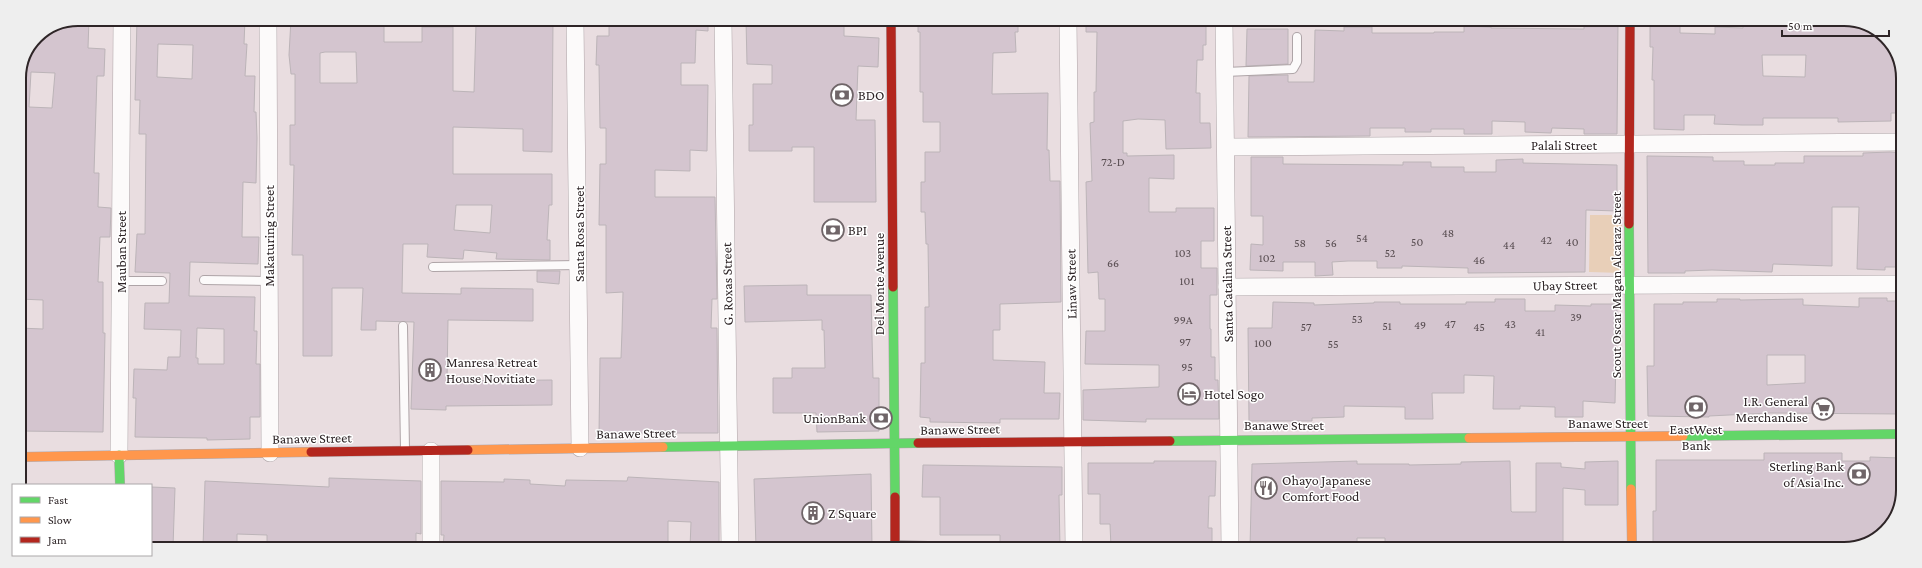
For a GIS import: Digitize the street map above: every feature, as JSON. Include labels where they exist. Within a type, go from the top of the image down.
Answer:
[{"type":"main road","name":"Del Monte Avenue","points":[[891,26],[895,542]]},
{"type":"main road","name":"Scout Oscar Magan Alcaraz Street","points":[[1630,26],[1629,285],[1632,437],[1632,542]]},
{"type":"main road","name":"Banawe Street","points":[[26,457],[894,443],[1896,434]]},
{"type":"main road","name":"Mauban Street","points":[[119,455],[120,484]]},
{"type":"street","name":"Mauban Street","points":[[119,455],[122,26]]},
{"type":"street","name":"Makaturing Street","points":[[268,26],[270,453]]},
{"type":"street","name":"Santa Rosa Street","points":[[576,26],[580,448]]},
{"type":"street","name":"G. Roxas Street","points":[[723,26],[730,542]]},
{"type":"street","name":"Linaw Street","points":[[1068,26],[1074,542]]},
{"type":"street","name":"Santa Catalina Street","points":[[1224,26],[1228,287],[1224,409],[1229,439],[1230,542]]},
{"type":"street","name":"Palali Street","points":[[1226,147],[1896,142]]},
{"type":"street","name":"Ubay Street","points":[[1228,287],[1896,284]]},
{"type":"street","points":[[431,451],[431,542]]},
{"type":"lane","points":[[1225,72],[1293,69],[1297,62],[1297,37]]},
{"type":"lane","points":[[433,267],[579,265]]},
{"type":"lane","points":[[204,280],[269,281]]},
{"type":"lane","points":[[121,281],[162,281]]},
{"type":"lane","points":[[403,326],[405,451]]},
{"type":"shaded area","points":[[1590,215],[1622,215],[1622,273],[1589,272]]},
{"type":"building","points":[[89,26],[88,48],[105,49],[104,76],[97,76],[94,173],[99,173],[98,207],[111,208],[110,237],[100,237],[98,282],[103,282],[103,333],[105,333],[103,432],[26,431],[26,328],[43,329],[43,300],[26,299],[27,68],[35,49],[41,41],[49,35],[68,27]],"holes":[[[31,72],[55,73],[52,108],[29,107]]]},
{"type":"building","points":[[137,26],[245,26],[244,44],[247,44],[245,76],[255,76],[254,112],[256,112],[257,138],[256,183],[243,182],[242,237],[259,237],[258,264],[190,262],[189,296],[255,297],[254,331],[257,331],[256,364],[260,364],[260,417],[250,417],[250,439],[207,440],[207,438],[135,437],[136,398],[133,398],[134,369],[167,370],[168,357],[180,357],[181,330],[144,329],[145,303],[169,303],[170,273],[135,272],[137,234],[145,234],[146,134],[139,134],[140,100],[135,100]],"holes":[[[158,44],[193,45],[192,79],[157,77]],[[197,328],[224,329],[224,364],[198,364],[198,358],[196,358]]]},
{"type":"building","points":[[291,26],[384,26],[384,42],[422,42],[422,27],[453,27],[453,91],[474,92],[476,26],[553,26],[552,152],[523,151],[523,129],[453,127],[453,174],[552,174],[552,205],[549,205],[547,240],[550,240],[550,260],[496,259],[497,253],[464,250],[463,259],[427,257],[428,244],[403,244],[402,293],[461,294],[461,288],[533,289],[533,321],[448,320],[447,381],[552,380],[552,405],[446,406],[446,410],[411,409],[414,322],[376,321],[376,330],[361,330],[363,288],[332,288],[332,356],[303,356],[303,255],[292,255],[294,165],[290,165],[290,125],[295,125],[295,74],[291,74],[289,55]],"holes":[[[356,52],[357,83],[320,83],[320,53]],[[456,205],[492,205],[490,233],[454,230]]]},
{"type":"building","points":[[609,26],[708,26],[708,31],[696,30],[695,63],[681,63],[681,85],[708,85],[707,151],[690,150],[690,171],[655,170],[655,197],[715,197],[717,299],[712,299],[711,328],[717,328],[718,433],[630,433],[630,435],[599,435],[600,358],[621,358],[623,292],[606,293],[606,225],[599,225],[600,164],[606,164],[606,128],[600,128],[599,65],[596,65],[597,36],[609,36]]},
{"type":"building","points":[[746,26],[844,26],[844,36],[879,38],[878,67],[858,66],[856,120],[875,120],[876,202],[814,202],[814,147],[792,147],[792,151],[749,151],[749,125],[753,125],[753,84],[772,84],[772,65],[747,64]]},
{"type":"building","points":[[918,26],[1018,26],[1018,32],[1015,32],[1016,52],[993,53],[992,94],[1048,93],[1047,150],[1049,150],[1050,181],[1060,181],[1061,302],[1000,304],[1000,330],[993,330],[993,360],[1045,362],[1044,393],[1060,393],[1059,419],[1000,419],[1000,423],[930,422],[930,418],[920,417],[921,363],[925,363],[925,307],[929,307],[928,244],[926,244],[925,212],[921,212],[921,182],[925,182],[925,152],[940,152],[940,122],[923,122],[923,92],[920,92],[920,32],[918,32]]},
{"type":"building","points":[[1086,26],[1206,26],[1206,45],[1203,45],[1203,60],[1197,60],[1196,93],[1200,93],[1200,123],[1210,123],[1211,148],[1166,149],[1165,120],[1138,119],[1123,121],[1123,153],[1127,153],[1127,156],[1174,155],[1174,179],[1149,178],[1149,212],[1176,212],[1176,208],[1214,208],[1214,241],[1201,241],[1201,268],[1217,268],[1217,295],[1210,295],[1210,329],[1211,357],[1215,357],[1215,380],[1218,380],[1219,419],[1146,419],[1146,422],[1083,420],[1083,390],[1159,387],[1159,365],[1085,364],[1086,331],[1105,331],[1105,299],[1099,299],[1098,272],[1088,273],[1086,182],[1092,181],[1090,123],[1094,122],[1097,32],[1086,32]]},
{"type":"building","points":[[1464,26],[1491,28],[1584,29],[1584,26],[1618,26],[1617,134],[1584,134],[1584,129],[1552,128],[1551,133],[1525,132],[1525,122],[1492,121],[1492,134],[1464,134],[1464,129],[1431,129],[1431,132],[1405,132],[1405,128],[1370,128],[1370,136],[1248,137],[1249,76],[1288,75],[1288,82],[1314,82],[1315,30],[1344,31],[1344,27],[1372,27],[1372,33],[1434,33],[1464,32]]},
{"type":"building","points":[[1650,26],[1680,26],[1680,33],[1715,34],[1715,27],[1743,28],[1743,26],[1851,26],[1864,30],[1873,35],[1881,41],[1889,52],[1896,74],[1896,113],[1891,113],[1891,121],[1838,122],[1838,118],[1763,118],[1763,125],[1714,124],[1715,115],[1684,115],[1684,130],[1654,129],[1654,80],[1652,80],[1653,47],[1650,47]],"holes":[[[1762,55],[1806,55],[1805,77],[1763,76]]]},
{"type":"building","points":[[1247,29],[1288,29],[1288,64],[1246,66]]},
{"type":"building","points":[[1896,152],[1896,267],[1885,267],[1885,270],[1857,269],[1859,207],[1832,207],[1832,266],[1773,264],[1772,272],[1712,270],[1685,271],[1685,273],[1648,273],[1647,156],[1713,157],[1713,161],[1744,161],[1744,165],[1775,165],[1775,163],[1804,163],[1804,156],[1863,156],[1863,153]]},
{"type":"building","points":[[1251,157],[1283,157],[1283,164],[1403,165],[1403,162],[1431,162],[1431,167],[1464,167],[1464,172],[1496,172],[1496,160],[1523,159],[1523,163],[1617,165],[1617,211],[1586,210],[1585,272],[1468,273],[1468,268],[1402,266],[1402,268],[1377,268],[1377,261],[1332,262],[1333,275],[1315,276],[1315,262],[1283,262],[1283,271],[1250,270],[1251,244],[1263,245],[1263,216],[1251,216]]},
{"type":"building","points":[[537,271],[560,271],[559,284],[537,282]]},
{"type":"building","points":[[807,285],[807,295],[871,295],[873,378],[879,378],[879,431],[817,432],[816,413],[773,413],[773,378],[792,378],[792,368],[825,368],[824,330],[822,330],[822,320],[745,322],[744,286]]},
{"type":"building","points":[[1859,298],[1887,298],[1887,301],[1896,301],[1896,414],[1769,413],[1709,417],[1648,416],[1647,366],[1654,366],[1654,304],[1717,302],[1717,299],[1803,299],[1803,305],[1859,307]],"holes":[[[1767,355],[1805,355],[1805,383],[1767,385]]]},
{"type":"building","points":[[1495,299],[1525,299],[1525,311],[1555,311],[1555,305],[1591,306],[1591,304],[1617,304],[1615,403],[1583,401],[1583,417],[1555,417],[1555,407],[1520,406],[1520,409],[1493,409],[1494,376],[1464,375],[1464,393],[1432,393],[1433,419],[1405,419],[1405,407],[1344,406],[1344,417],[1312,418],[1312,421],[1249,421],[1248,328],[1272,328],[1273,302],[1314,303],[1314,305],[1374,302],[1400,302],[1400,304],[1466,304],[1466,302],[1495,302]]},
{"type":"building","points":[[1764,453],[1842,453],[1842,461],[1870,461],[1870,457],[1896,458],[1896,497],[1892,510],[1881,527],[1867,537],[1854,541],[1653,542],[1653,511],[1656,511],[1656,460],[1764,460]]},
{"type":"building","points":[[1154,461],[1216,461],[1215,496],[1209,496],[1208,528],[1212,528],[1212,542],[1111,542],[1110,524],[1100,524],[1100,494],[1088,494],[1088,463],[1154,463]]},
{"type":"building","points":[[1357,461],[1357,464],[1409,465],[1510,461],[1511,511],[1536,512],[1536,463],[1561,463],[1561,467],[1585,469],[1585,462],[1618,461],[1618,505],[1585,505],[1585,490],[1563,488],[1563,542],[1385,542],[1385,538],[1357,538],[1357,542],[1250,542],[1252,464]]},
{"type":"building","points":[[923,465],[1062,467],[1062,495],[1059,495],[1060,542],[1000,542],[1000,535],[940,535],[940,497],[922,497]]},
{"type":"building","name":"Z Square","points":[[871,474],[872,542],[756,542],[754,479]]},
{"type":"building","points":[[628,477],[719,482],[719,542],[690,542],[691,522],[668,521],[668,542],[443,542],[444,535],[441,535],[441,481],[504,482],[504,479],[530,480],[530,484],[565,486],[566,480],[627,481]]},
{"type":"building","points":[[329,478],[421,481],[421,534],[416,533],[416,542],[267,542],[267,535],[237,534],[237,542],[203,542],[205,481],[329,487]]},
{"type":"building","points":[[152,487],[175,488],[173,542],[152,542]]},
{"type":"traffic: fast","points":[[1629,224],[1631,489]]},
{"type":"traffic: fast","points":[[893,287],[895,497]]},
{"type":"traffic: fast","points":[[1683,436],[1896,434]]},
{"type":"traffic: fast","points":[[1170,441],[1469,438]]},
{"type":"traffic: fast","points":[[663,447],[918,443]]},
{"type":"traffic: fast","points":[[119,455],[120,484]]},
{"type":"traffic: slow","points":[[1469,438],[1683,436]]},
{"type":"traffic: slow","points":[[468,450],[663,447]]},
{"type":"traffic: slow","points":[[26,457],[311,452]]},
{"type":"traffic: slow","points":[[1631,489],[1632,542]]},
{"type":"traffic: jam","points":[[891,26],[893,287]]},
{"type":"traffic: jam","points":[[1629,224],[1630,26]]},
{"type":"traffic: jam","points":[[918,443],[1170,441]]},
{"type":"traffic: jam","points":[[311,452],[468,450]]},
{"type":"traffic: jam","points":[[895,497],[895,542]]},
{"type":"place","name":"BDO","points":[[842,95]]},
{"type":"place","name":"BPI","points":[[833,230]]},
{"type":"place","name":"Manresa Retreat House Novitiate","points":[[430,370]]},
{"type":"place","name":"Hotel Sogo","points":[[1189,394]]},
{"type":"place","name":"EastWest Bank","points":[[1696,407]]},
{"type":"place","name":"I.R. General Merchandise","points":[[1823,409]]},
{"type":"place","name":"UnionBank","points":[[881,418]]},
{"type":"place","name":"Sterling Bank of Asia Inc.","points":[[1859,474]]},
{"type":"place","name":"Ohayo Japanese Comfort Food","points":[[1266,488]]},
{"type":"place","name":"Z Square","points":[[813,513]]}]
